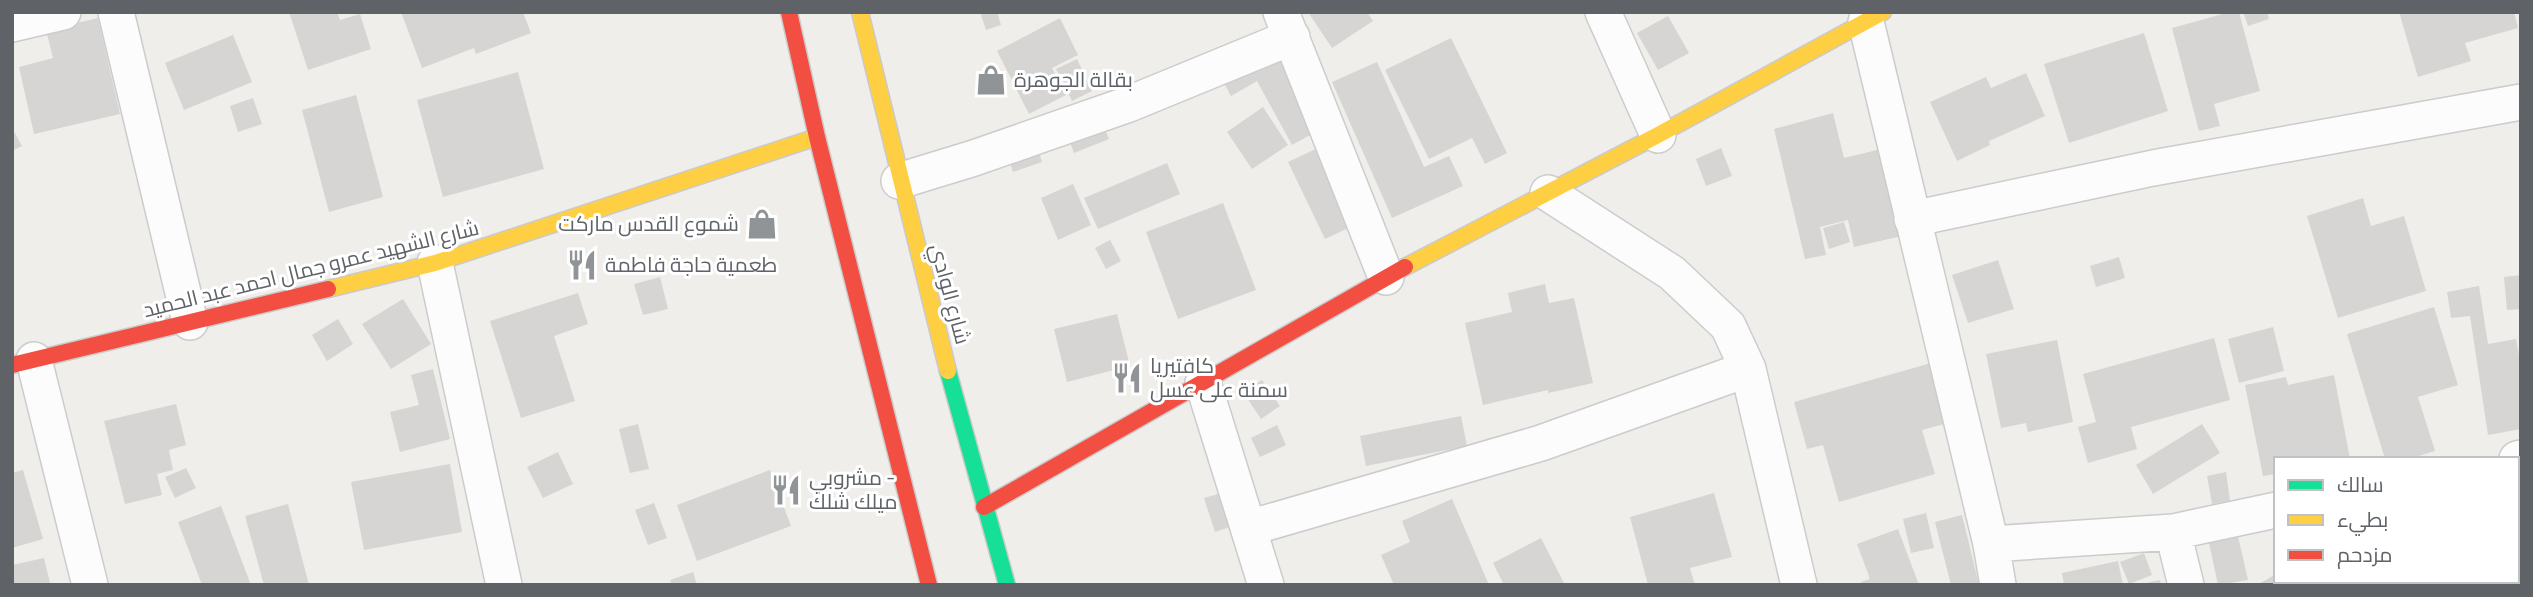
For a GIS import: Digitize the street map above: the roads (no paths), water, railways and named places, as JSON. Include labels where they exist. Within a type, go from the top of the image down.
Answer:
[{"type":"street","points":[[12,24],[63,12]]},
{"type":"street","points":[[116,12],[190,322]]},
{"type":"street","points":[[789,12],[817,136],[929,585]]},
{"type":"street","name":"شارع الوادي","points":[[860,12],[899,181],[1007,585]]},
{"type":"street","points":[[1604,12],[1658,135]]},
{"type":"street","points":[[984,507],[1386,277],[1658,135],[1874,17],[1912,219],[1991,544],[1998,585]]},
{"type":"street","points":[[899,181],[1129,104],[1287,24],[1386,277]]},
{"type":"street","points":[[1912,219],[2153,168],[2521,102]]},
{"type":"street","name":"شارع الشهيد عمرو جمال احمد عبد الحميد","points":[[23,362],[435,263],[817,136]]},
{"type":"street","points":[[1548,193],[1672,273],[1728,326],[1748,369],[1799,585]]},
{"type":"street","points":[[435,263],[495,583]]},
{"type":"street","points":[[23,362],[90,585]]},
{"type":"street","points":[[1248,528],[1541,443],[1748,369]]},
{"type":"street","points":[[1203,383],[1266,585]]},
{"type":"street","points":[[1991,544],[2173,532],[2274,510]]},
{"type":"street","points":[[2173,532],[2186,585]]},
{"type":"place","name":"بقالة الجوهرة","points":[[991,80]]},
{"type":"place","name":"شموع القدس ماركت","points":[[762,224]]},
{"type":"place","name":"طعمية حاجة فاطمة","points":[[582,265]]},
{"type":"place","name":"كافتيريا سمنة على عسل","points":[[1127,378]]},
{"type":"place","name":"مشروبي - ميلك شلك","points":[[786,490]]}]
